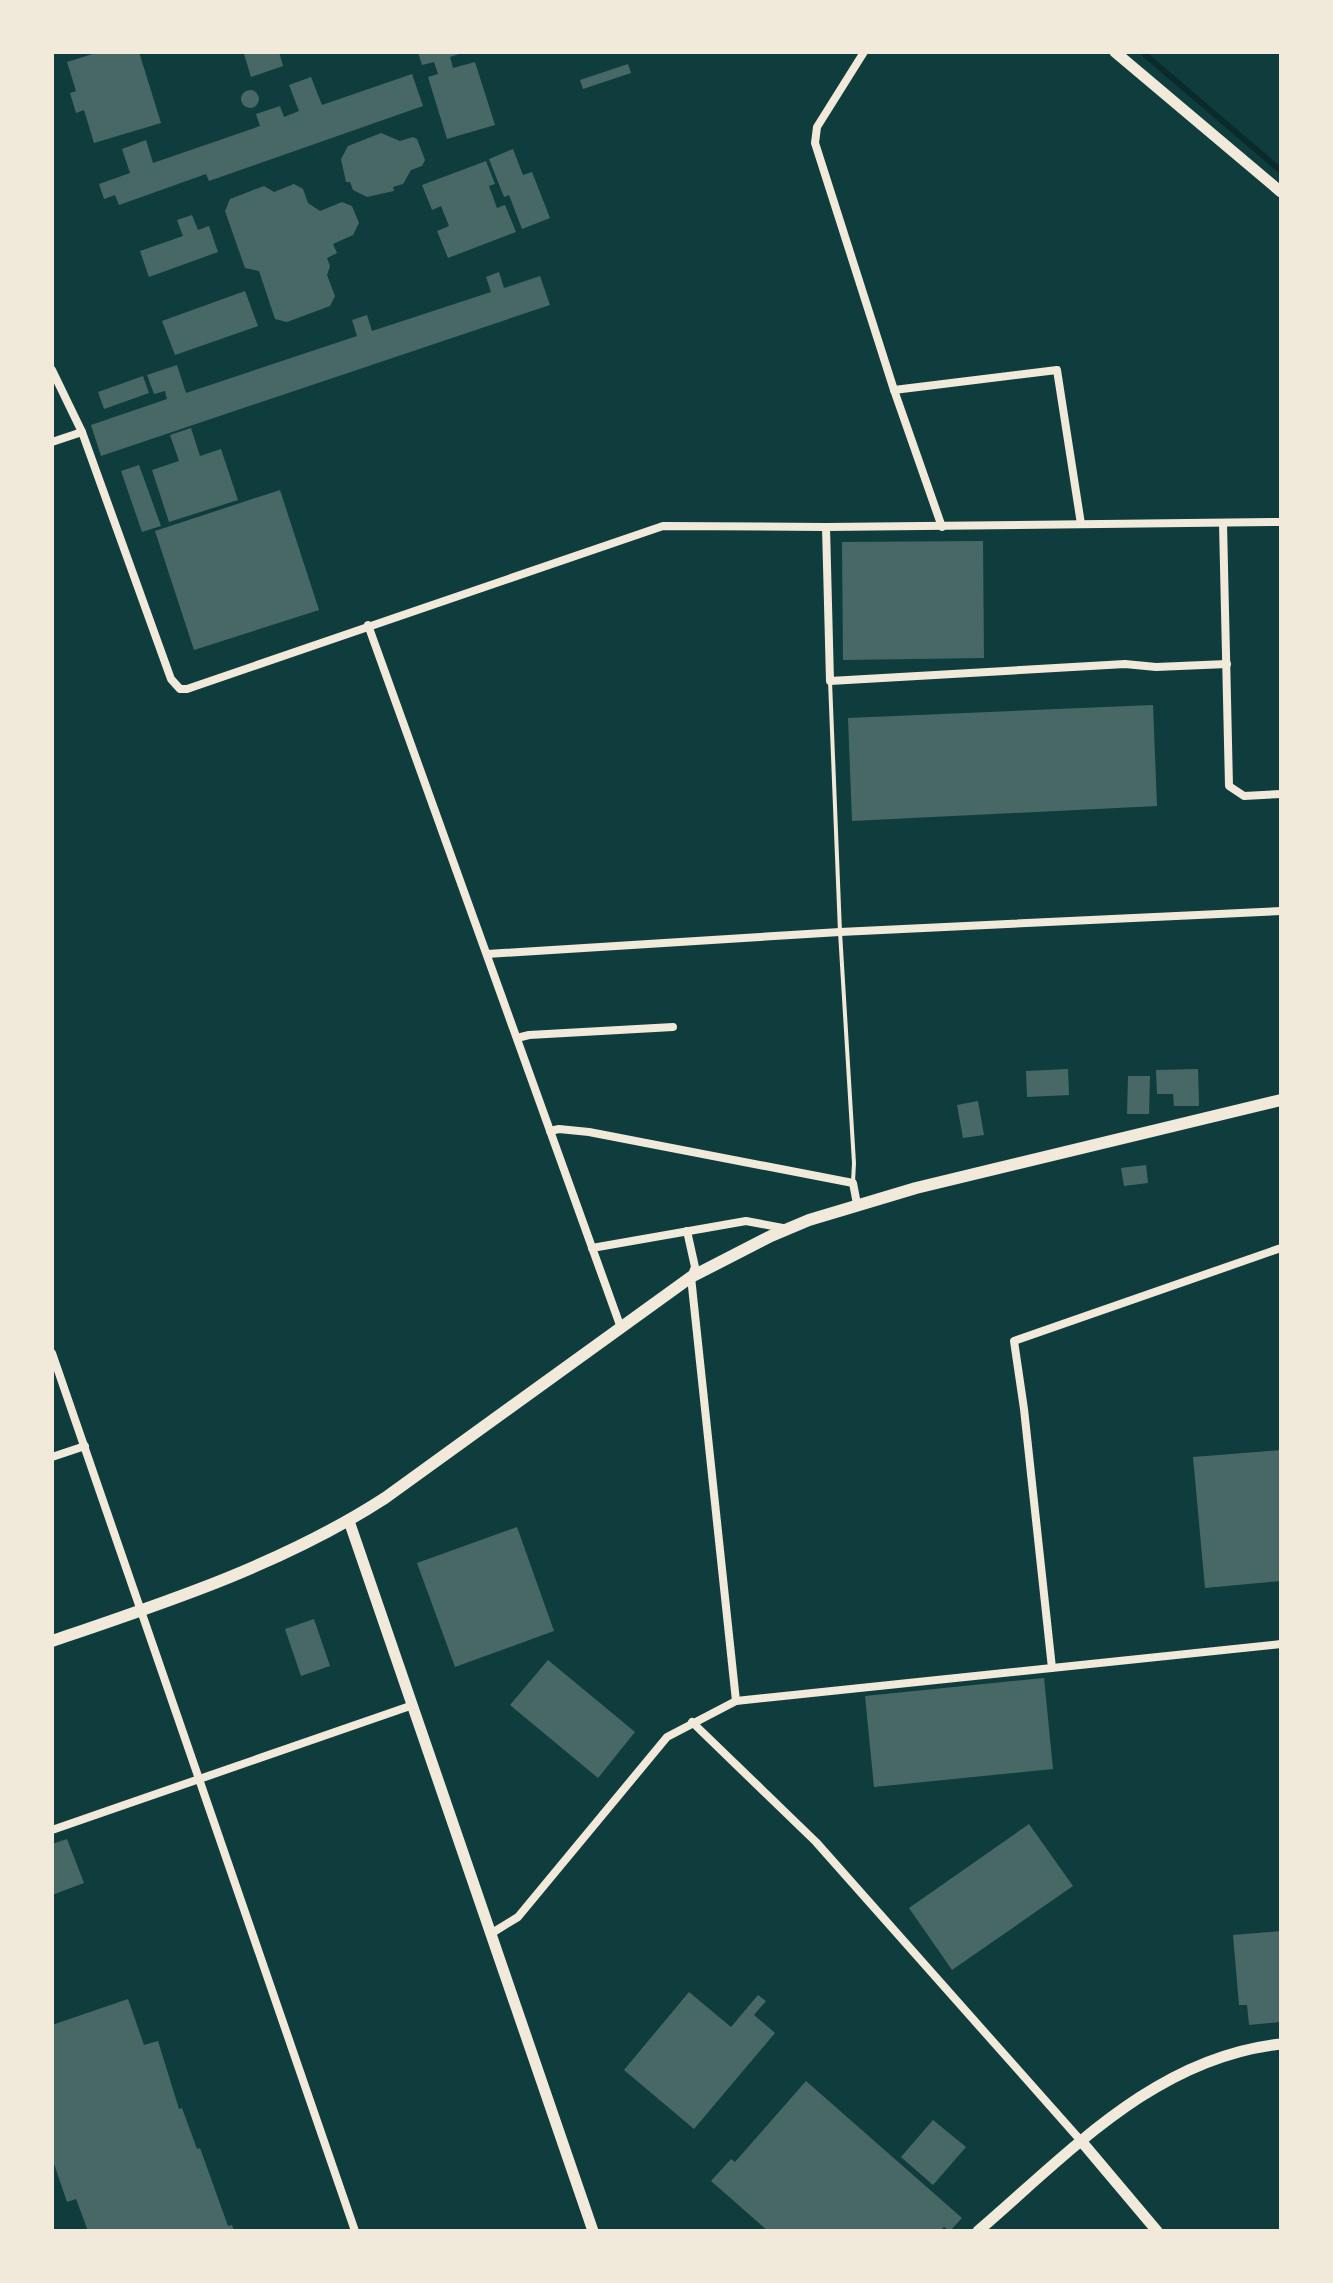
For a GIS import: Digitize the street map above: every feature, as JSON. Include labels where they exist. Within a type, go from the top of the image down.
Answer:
[{"type":"main road","points":[[52,1641],[246,1570],[349,1521],[691,1277],[788,1229],[857,1204],[1281,1100]]},
{"type":"street","points":[[864,52],[817,127],[815,143],[894,390],[942,527]]},
{"type":"street","points":[[1115,52],[1281,192]]},
{"type":"street","points":[[52,370],[82,432],[175,686],[187,689],[663,526],[942,527],[1281,522]]},
{"type":"street","points":[[894,390],[1057,370],[1081,524]]},
{"type":"street","points":[[52,442],[82,432]]},
{"type":"street","points":[[1223,523],[1229,786],[1244,796],[1281,794]]},
{"type":"street","points":[[826,527],[830,681],[1125,664],[1156,667],[1227,664]]},
{"type":"street","points":[[368,625],[621,1328]]},
{"type":"street","points":[[487,954],[840,932],[1281,911]]},
{"type":"street","points":[[517,1038],[673,1027]]},
{"type":"street","points":[[550,1131],[589,1132],[853,1183],[857,1204]]},
{"type":"street","points":[[592,1248],[746,1221],[788,1229]]},
{"type":"street","points":[[687,1231],[695,1267],[691,1277],[736,1701]]},
{"type":"street","points":[[1052,1668],[1014,1341],[1281,1248]]},
{"type":"street","points":[[52,1353],[355,2231]]},
{"type":"street","points":[[52,1457],[85,1446]]},
{"type":"street","points":[[349,1521],[593,2231]]},
{"type":"street","points":[[492,1933],[518,1917],[667,1737],[736,1701],[1281,1644]]},
{"type":"street","points":[[52,1830],[413,1705]]},
{"type":"street","points":[[692,1722],[816,1842],[1157,2231]]},
{"type":"street","points":[[978,2231],[1126,2106],[1182,2071],[1239,2051],[1281,2044]]},
{"type":"lane","points":[[830,681],[853,1183]]},
{"type":"building","points":[[99,52],[139,52],[161,123],[94,143],[84,110],[76,113],[70,93],[76,91],[67,62]]},
{"type":"building","points":[[279,52],[283,66],[251,77],[244,54]]},
{"type":"building","points":[[418,52],[465,52],[450,57],[453,68],[475,62],[495,125],[447,139],[428,77],[438,74],[434,62],[422,65]]},
{"type":"building","points":[[628,64],[631,73],[583,89],[580,80]]},
{"type":"building","points":[[412,74],[423,106],[209,181],[206,174],[119,205],[115,195],[104,199],[99,184],[130,173],[122,149],[146,140],[153,163],[260,126],[256,114],[280,106],[284,117],[299,111],[289,85],[311,77],[322,105]]},
{"type":"building","points":[[250,90],[259,99],[250,108],[241,99]]},
{"type":"building","points":[[381,133],[400,141],[413,137],[417,139],[425,160],[422,166],[411,170],[403,184],[393,187],[394,191],[367,197],[353,190],[350,182],[346,182],[341,159],[348,146]]},
{"type":"building","points":[[513,149],[523,175],[532,172],[550,218],[522,229],[509,195],[504,197],[489,159]]},
{"type":"building","points":[[486,161],[495,184],[489,186],[497,208],[505,205],[516,232],[448,258],[437,231],[449,226],[441,206],[432,210],[422,185]]},
{"type":"building","points":[[294,184],[303,189],[308,203],[320,211],[342,202],[352,206],[359,223],[353,235],[333,244],[337,253],[327,258],[330,266],[327,275],[335,296],[330,306],[287,322],[275,319],[259,271],[245,268],[225,211],[230,199],[264,186],[274,192]]},
{"type":"building","points":[[192,215],[198,230],[209,226],[218,252],[149,277],[140,251],[183,236],[177,220]]},
{"type":"building","points":[[499,272],[504,288],[540,276],[550,305],[101,456],[91,425],[167,399],[165,391],[154,394],[147,375],[177,365],[186,393],[357,336],[352,320],[367,315],[372,331],[491,292],[486,277]]},
{"type":"building","points":[[245,291],[258,326],[175,355],[162,321]]},
{"type":"building","points":[[143,376],[149,393],[104,409],[98,392]]},
{"type":"building","points":[[191,428],[200,456],[221,449],[238,500],[169,522],[152,470],[179,461],[170,435]]},
{"type":"building","points":[[139,465],[161,526],[142,532],[121,471]]},
{"type":"building","points":[[280,490],[319,610],[194,650],[155,531]]},
{"type":"building","points":[[983,541],[984,658],[843,660],[842,542]]},
{"type":"building","points":[[1153,705],[1157,806],[852,821],[848,718]]},
{"type":"building","points":[[1068,1069],[1069,1095],[1027,1097],[1026,1071]]},
{"type":"building","points":[[1198,1069],[1199,1106],[1174,1106],[1173,1094],[1157,1094],[1156,1070]]},
{"type":"building","points":[[1128,1076],[1150,1076],[1149,1114],[1127,1114]]},
{"type":"building","points":[[978,1101],[984,1135],[963,1138],[957,1105]]},
{"type":"building","points":[[1146,1165],[1148,1183],[1124,1186],[1121,1168]]},
{"type":"building","points":[[1281,1450],[1281,1581],[1205,1588],[1193,1457]]},
{"type":"building","points":[[517,1527],[554,1631],[455,1667],[417,1563]]},
{"type":"building","points":[[314,1619],[330,1666],[301,1676],[285,1629]]},
{"type":"building","points":[[548,1660],[635,1732],[598,1778],[510,1705]]},
{"type":"building","points":[[1044,1678],[1053,1769],[874,1787],[865,1696]]},
{"type":"building","points":[[1029,1824],[1073,1886],[952,1970],[909,1908]]},
{"type":"building","points":[[67,1839],[84,1883],[52,1895],[52,1844]]},
{"type":"building","points":[[1281,1931],[1281,2022],[1249,2025],[1247,2005],[1239,2005],[1233,1935]]},
{"type":"building","points":[[689,1992],[731,2027],[758,1995],[766,2001],[754,2015],[775,2033],[694,2129],[624,2070]]},
{"type":"building","points":[[128,1999],[144,2045],[158,2041],[179,2109],[182,2108],[197,2149],[200,2148],[228,2226],[232,2225],[234,2231],[88,2231],[76,2199],[67,2202],[52,2158],[52,2025]]},
{"type":"building","points":[[806,2081],[962,2218],[950,2231],[944,2227],[940,2231],[768,2231],[711,2181],[731,2159],[735,2162]]},
{"type":"building","points":[[933,2120],[966,2147],[933,2185],[901,2157]]},
{"type":"waterway","points":[[1142,52],[1281,171]]}]
